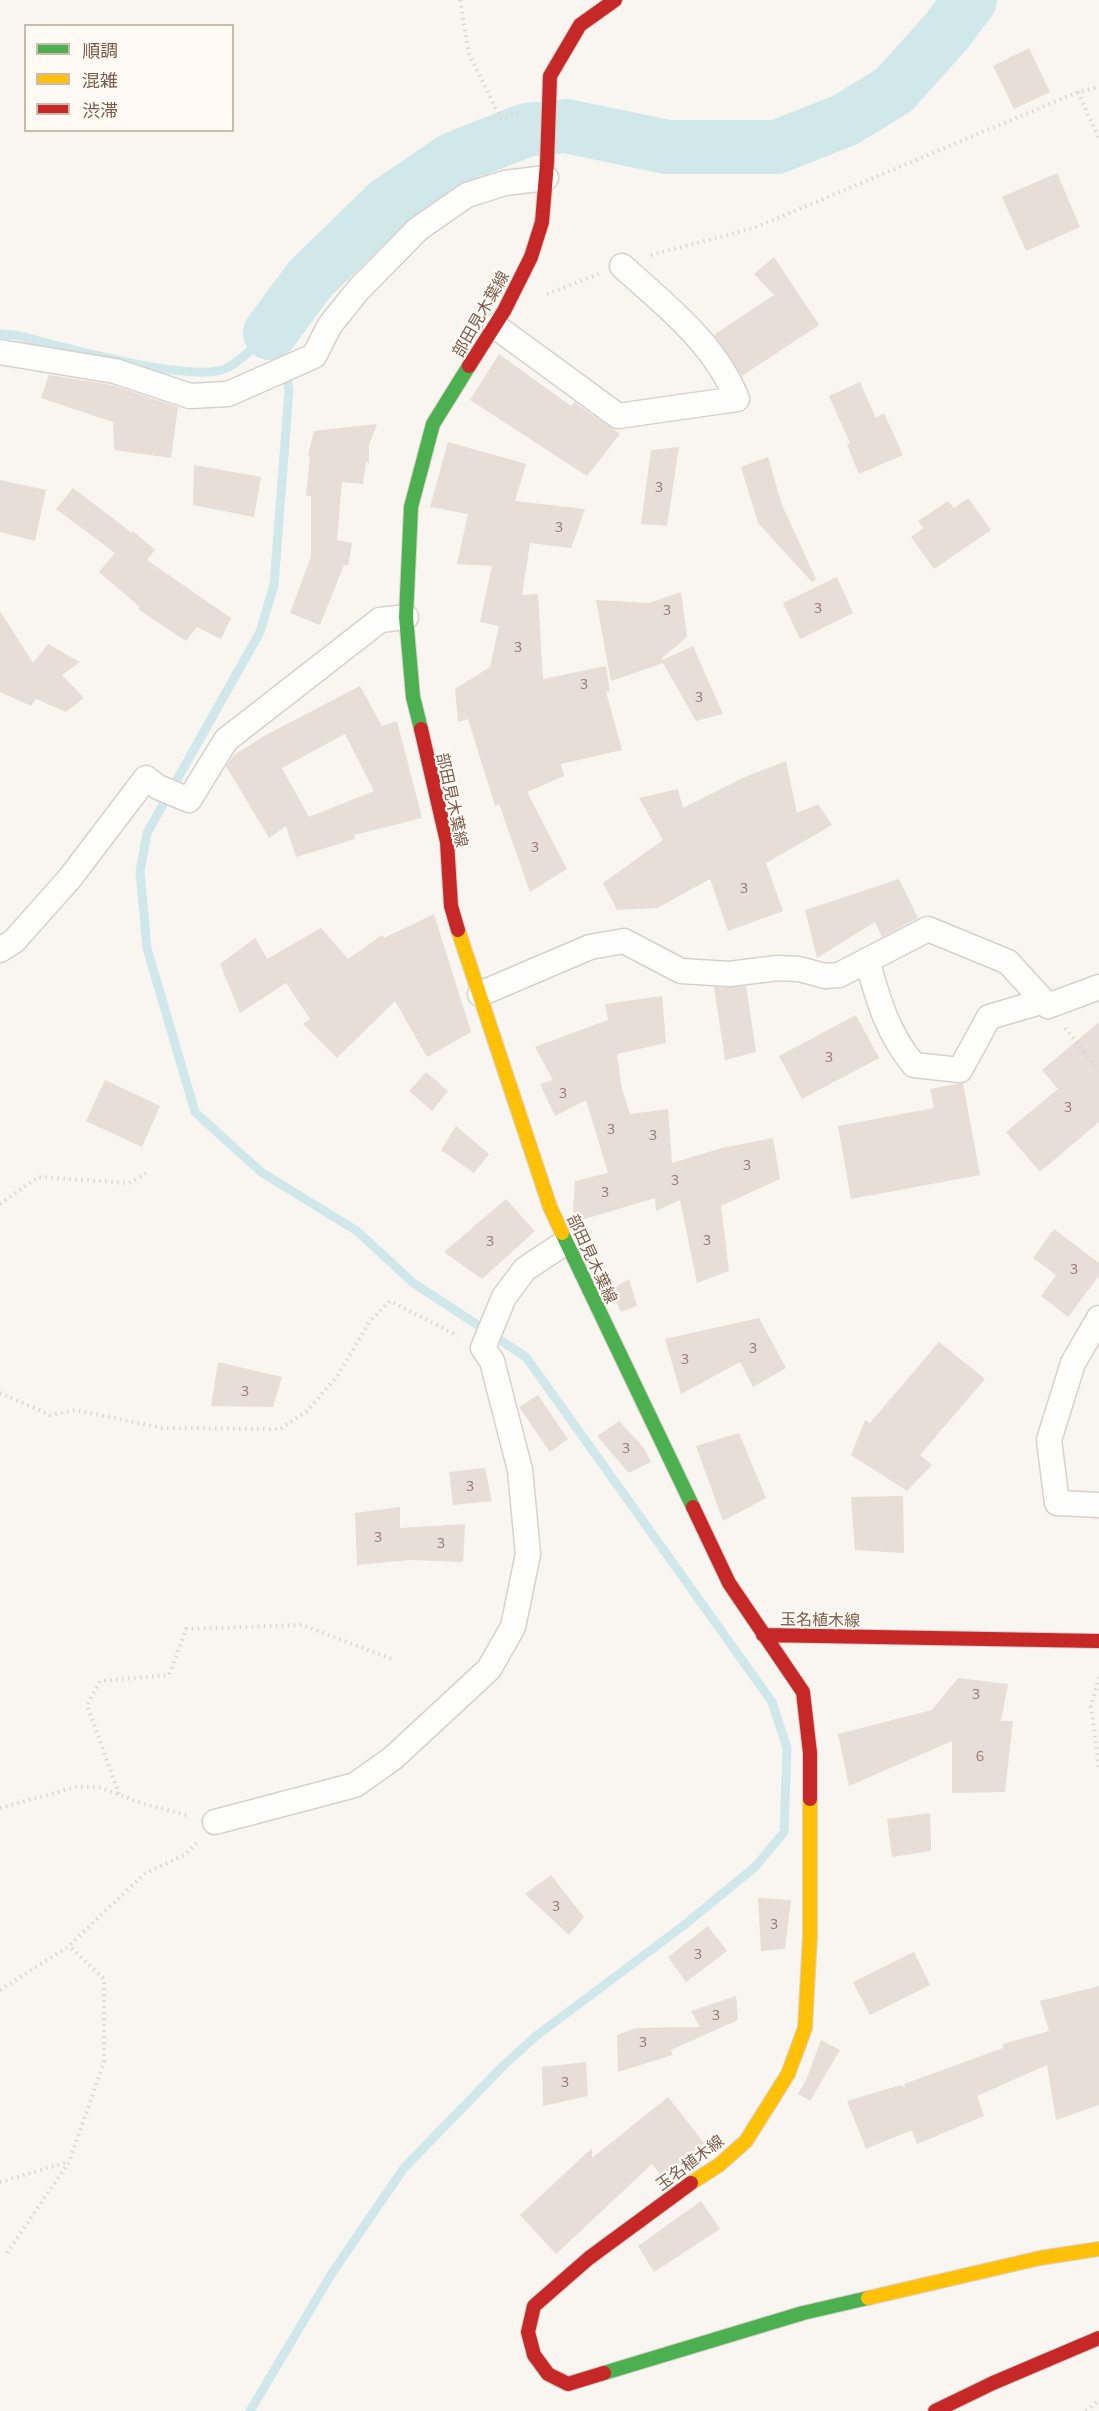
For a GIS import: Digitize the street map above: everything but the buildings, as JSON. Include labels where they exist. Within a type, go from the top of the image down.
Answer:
[{"type":"main road","name":"部田見木葉線","points":[[615,0],[580,25],[550,76],[542,222],[531,257],[500,318],[433,424],[411,507],[406,616],[412,697],[447,842],[451,906],[492,1036],[547,1196],[566,1242],[729,1583],[763,1635]]},
{"type":"main road","name":"玉名植木線","points":[[763,1635],[1099,1641]]},
{"type":"main road","name":"玉名植木線","points":[[763,1635],[803,1692],[809,1742],[810,1936],[805,2028],[788,2074],[746,2141],[719,2165],[589,2258],[534,2306],[528,2332],[534,2355],[548,2374],[568,2384],[803,2313],[1040,2258],[1099,2249]]},
{"type":"main road","points":[[935,2411],[993,2383],[1099,2338]]},
{"type":"street","points":[[0,352],[115,372],[190,396],[228,394],[314,356],[330,325],[358,289],[418,229],[467,195],[546,170]]},
{"type":"street","points":[[500,318],[618,416],[737,399],[732,386],[702,340],[622,266]]},
{"type":"street","points":[[0,950],[14,941],[70,878],[146,778],[158,787],[189,800],[226,740],[380,620],[406,616]]},
{"type":"street","points":[[480,994],[590,947],[624,941],[681,971],[729,974],[778,968],[799,969],[825,976],[839,975],[928,928],[1008,962],[1046,1004]]},
{"type":"street","points":[[867,960],[883,1016],[904,1053],[914,1065],[960,1070],[989,1017],[1046,1004],[1099,987]]},
{"type":"street","points":[[216,1822],[355,1785],[393,1758],[489,1670],[513,1627],[528,1554],[520,1470],[492,1361],[484,1345],[504,1298],[525,1269],[566,1242]]},
{"type":"street","points":[[1099,1318],[1073,1363],[1049,1440],[1057,1503],[1099,1505]]},
{"type":"path","points":[[460,0],[469,54],[501,119]]},
{"type":"path","points":[[500,318],[651,255],[754,228],[1078,92],[1099,87]]},
{"type":"path","points":[[1078,92],[1099,139]]},
{"type":"path","points":[[1046,1004],[1099,1071]]},
{"type":"path","points":[[0,1204],[39,1177],[129,1183],[150,1171]]},
{"type":"path","points":[[0,1393],[50,1414],[76,1410],[162,1428],[280,1429],[307,1411],[338,1375],[370,1321],[390,1301],[484,1345]]},
{"type":"path","points":[[119,1795],[87,1705],[100,1681],[169,1675],[186,1629],[303,1624],[392,1659]]},
{"type":"path","points":[[1099,1677],[1091,1706],[1099,1767]]},
{"type":"path","points":[[0,1808],[76,1786],[99,1787],[141,1803],[216,1822],[186,1854],[144,1874],[69,1946],[0,1990]]},
{"type":"path","points":[[7,2253],[69,2162],[104,2062],[104,1979],[69,1946]]},
{"type":"path","points":[[0,2182],[69,2162]]},
{"type":"path","points":[[1086,2411],[1099,2400]]},
{"type":"waterway","points":[[270,333],[310,279],[387,204],[453,159],[526,130],[566,126],[667,147],[777,147],[845,120],[894,90],[947,31],[970,0]]},
{"type":"waterway","points":[[0,334],[15,335],[124,362],[185,371],[210,372],[227,368],[270,333],[281,349],[289,390],[274,585],[260,632],[147,833],[140,872],[147,948],[195,1112],[261,1172],[357,1231],[412,1282],[526,1357],[772,1702],[787,1748],[784,1832],[756,1866],[683,1926],[536,2036],[504,2065],[404,2168],[332,2273],[250,2411]]},
{"type":"traffic: fast","points":[[421,729],[413,697],[406,617],[411,507],[433,424],[469,366]]},
{"type":"traffic: fast","points":[[562,1233],[693,1507]]},
{"type":"traffic: fast","points":[[604,2373],[803,2313],[868,2298]]},
{"type":"traffic: slow","points":[[458,930],[550,1207],[562,1233]]},
{"type":"traffic: slow","points":[[691,2183],[719,2165],[746,2141],[788,2074],[805,2028],[810,1936],[810,1799]]},
{"type":"traffic: slow","points":[[868,2298],[1040,2258],[1099,2249]]},
{"type":"traffic: jam","points":[[469,366],[504,311],[531,257],[542,222],[550,76],[580,25],[615,0]]},
{"type":"traffic: jam","points":[[421,729],[447,842],[451,906],[458,930]]},
{"type":"traffic: jam","points":[[693,1507],[729,1583],[803,1692],[810,1753],[810,1799]]},
{"type":"traffic: jam","points":[[763,1635],[1099,1641]]},
{"type":"traffic: jam","points":[[604,2373],[568,2384],[548,2374],[534,2355],[528,2332],[534,2306],[589,2258],[691,2183]]},
{"type":"traffic: jam","points":[[935,2411],[993,2383],[1099,2338]]}]
